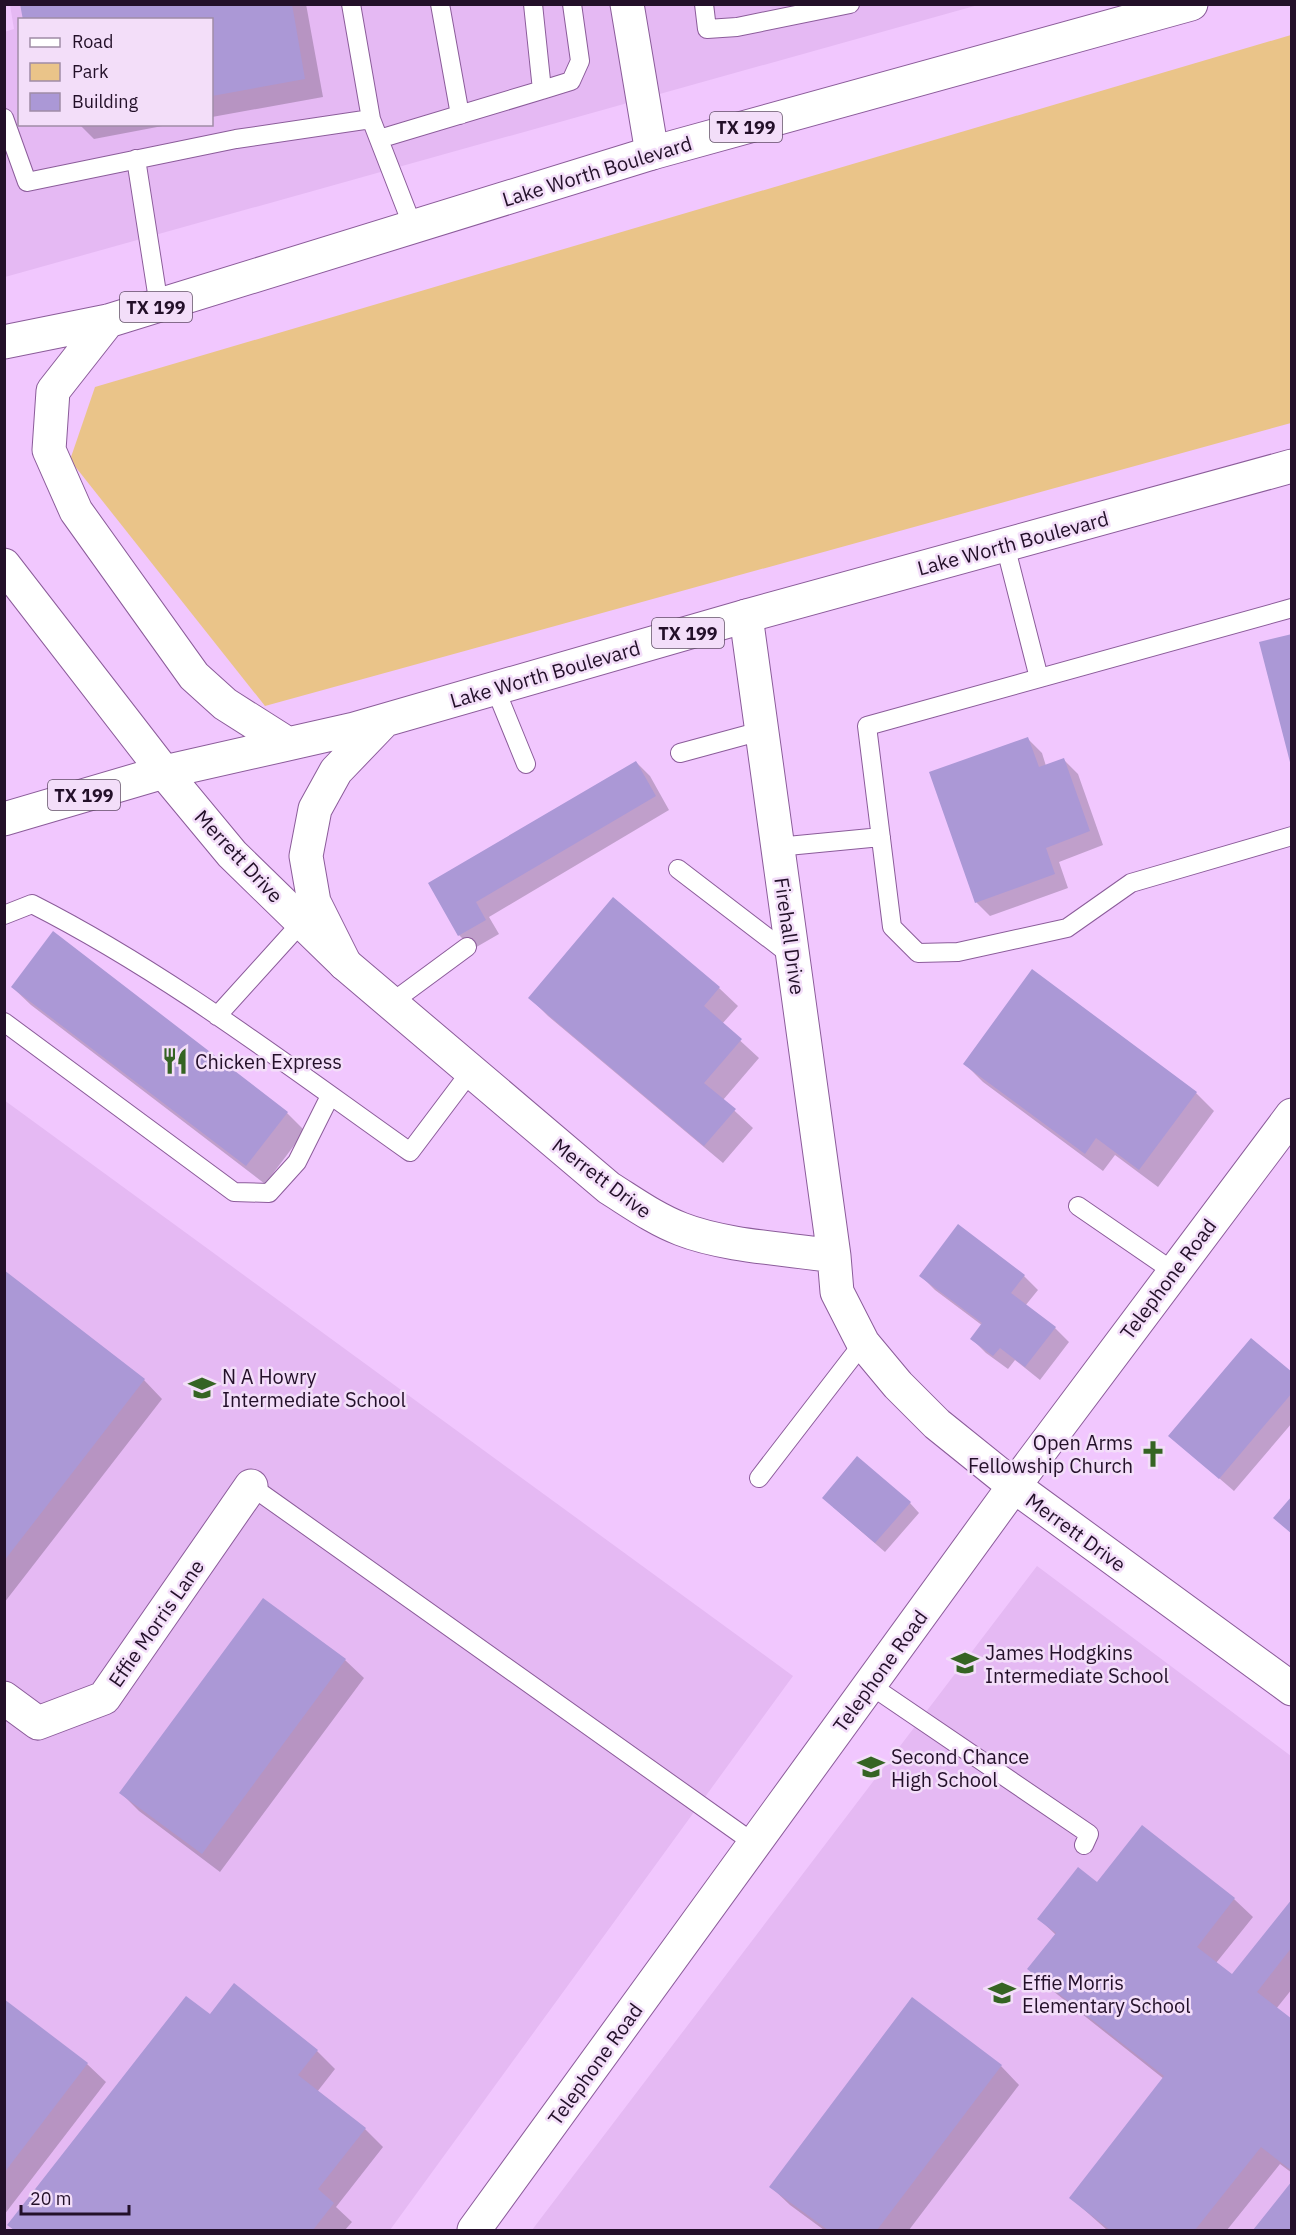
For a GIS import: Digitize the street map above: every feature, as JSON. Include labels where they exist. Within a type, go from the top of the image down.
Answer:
[{"type":"main road","points":[[627,4],[652,153]]},
{"type":"main road","name":"Lake Worth Boulevard","points":[[4,342],[108,321],[652,153],[1191,4]]},
{"type":"main road","points":[[108,321],[53,391],[49,450],[76,511],[194,676],[225,704],[288,744]]},
{"type":"main road","name":"Lake Worth Boulevard","points":[[4,819],[164,772],[384,721],[746,616],[1292,465]]},
{"type":"main road","name":"Merrett Drive","points":[[4,565],[164,772],[232,854],[345,963],[609,1188],[652,1216],[682,1230],[713,1239],[834,1256],[837,1292],[863,1343],[897,1385],[937,1424],[1014,1486],[1292,1689]]},
{"type":"main road","name":"Firehall Drive","points":[[746,616],[834,1256]]},
{"type":"main road","points":[[345,963],[314,902],[306,856],[315,809],[336,771],[384,721]]},
{"type":"main road","name":"Telephone Road","points":[[474,2230],[1014,1486],[1292,1115]]},
{"type":"main road","name":"Effie Morris Lane","points":[[4,1698],[38,1723],[104,1698],[251,1486]]},
{"type":"lane","points":[[351,4],[371,118],[413,227]]},
{"type":"lane","points":[[440,4],[460,115]]},
{"type":"lane","points":[[533,4],[542,90]]},
{"type":"lane","points":[[379,139],[571,81],[580,61],[572,4]]},
{"type":"lane","points":[[704,4],[707,29],[737,27],[849,4]]},
{"type":"lane","points":[[4,118],[27,182],[236,138],[371,118]]},
{"type":"lane","points":[[136,159],[159,306]]},
{"type":"lane","points":[[1005,545],[1039,678]]},
{"type":"lane","points":[[1292,608],[867,726],[892,927],[918,953],[958,952],[1067,928],[1131,883],[1292,836]]},
{"type":"lane","points":[[495,688],[525,764]]},
{"type":"lane","points":[[680,753],[761,731]]},
{"type":"lane","points":[[777,847],[881,837]]},
{"type":"lane","points":[[678,869],[793,957]]},
{"type":"lane","points":[[4,915],[32,904],[87,932],[217,1016],[410,1152],[471,1071]]},
{"type":"lane","points":[[217,1016],[302,922]]},
{"type":"lane","points":[[391,1003],[467,947]]},
{"type":"lane","points":[[4,1022],[234,1192],[269,1193],[297,1161],[330,1096]]},
{"type":"lane","points":[[1078,1206],[1174,1272]]},
{"type":"lane","points":[[759,1478],[863,1343]]},
{"type":"lane","points":[[251,1486],[755,1844]]},
{"type":"lane","points":[[870,1685],[1089,1834],[1084,1845]]},
{"type":"shaded area","points":[[10,5],[978,5],[5,277],[4,32],[14,29]]},
{"type":"shaded area","name":"N A Howry Intermediate School","points":[[4,1100],[793,1676],[390,2230],[5,2230]]},
{"type":"shaded area","name":"Effie Morris Elementary School","points":[[1037,1566],[1291,1756],[1291,2230],[532,2230]]},
{"type":"green space","points":[[1291,35],[1291,423],[265,706],[70,460],[95,387]]},
{"type":"building","points":[[20,4],[292,4],[305,79],[213,96],[213,18],[23,18]]},
{"type":"building","points":[[1292,634],[1292,766],[1291,766],[1259,642]]},
{"type":"building","points":[[1028,737],[1039,767],[1064,758],[1090,831],[1046,848],[1055,874],[975,903],[929,772]]},
{"type":"building","points":[[636,761],[656,796],[476,902],[486,920],[458,936],[428,883]]},
{"type":"building","points":[[613,897],[720,987],[704,1006],[742,1039],[704,1083],[736,1109],[704,1146],[528,998]]},
{"type":"building","points":[[53,931],[288,1112],[246,1166],[11,987]]},
{"type":"building","points":[[1032,969],[1197,1092],[1139,1170],[1096,1138],[1085,1154],[963,1064]]},
{"type":"building","points":[[958,1224],[1025,1275],[1011,1293],[1056,1327],[1025,1367],[1000,1348],[993,1356],[970,1339],[982,1323],[919,1276]]},
{"type":"building","points":[[4,1270],[145,1379],[4,1561]]},
{"type":"building","points":[[1251,1338],[1292,1372],[1292,1393],[1219,1479],[1168,1436]]},
{"type":"building","points":[[857,1456],[911,1502],[875,1543],[822,1498]]},
{"type":"building","points":[[1292,1496],[1292,1534],[1273,1518]]},
{"type":"building","points":[[263,1598],[346,1659],[202,1854],[119,1793]]},
{"type":"building","points":[[1142,1825],[1235,1898],[1197,1947],[1232,1974],[1292,1899],[1292,1947],[1257,1992],[1292,2019],[1292,2171],[1261,2147],[1195,2230],[1110,2230],[1069,2198],[1164,2076],[1027,1969],[1056,1933],[1037,1919],[1078,1867],[1097,1882]]},
{"type":"building","points":[[234,1983],[318,2050],[298,2075],[366,2128],[318,2189],[334,2203],[313,2230],[14,2230],[7,2225],[186,1996],[210,2014]]},
{"type":"building","points":[[912,1997],[1002,2065],[877,2230],[828,2230],[769,2187]]},
{"type":"building","points":[[4,1999],[88,2063],[4,2173]]},
{"type":"building","points":[[1292,2181],[1292,2230],[1253,2230]]},
{"type":"place","name":"Chicken Express","points":[[175,1061]]},
{"type":"place","name":"N A Howry Intermediate School","points":[[202,1388]]},
{"type":"place","name":"Open Arms Fellowship Church","points":[[1153,1454]]},
{"type":"place","name":"James Hodgkins Intermediate School","points":[[965,1663]]},
{"type":"place","name":"Second Chance High School","points":[[871,1767]]},
{"type":"place","name":"Effie Morris Elementary School","points":[[1002,1993]]}]
